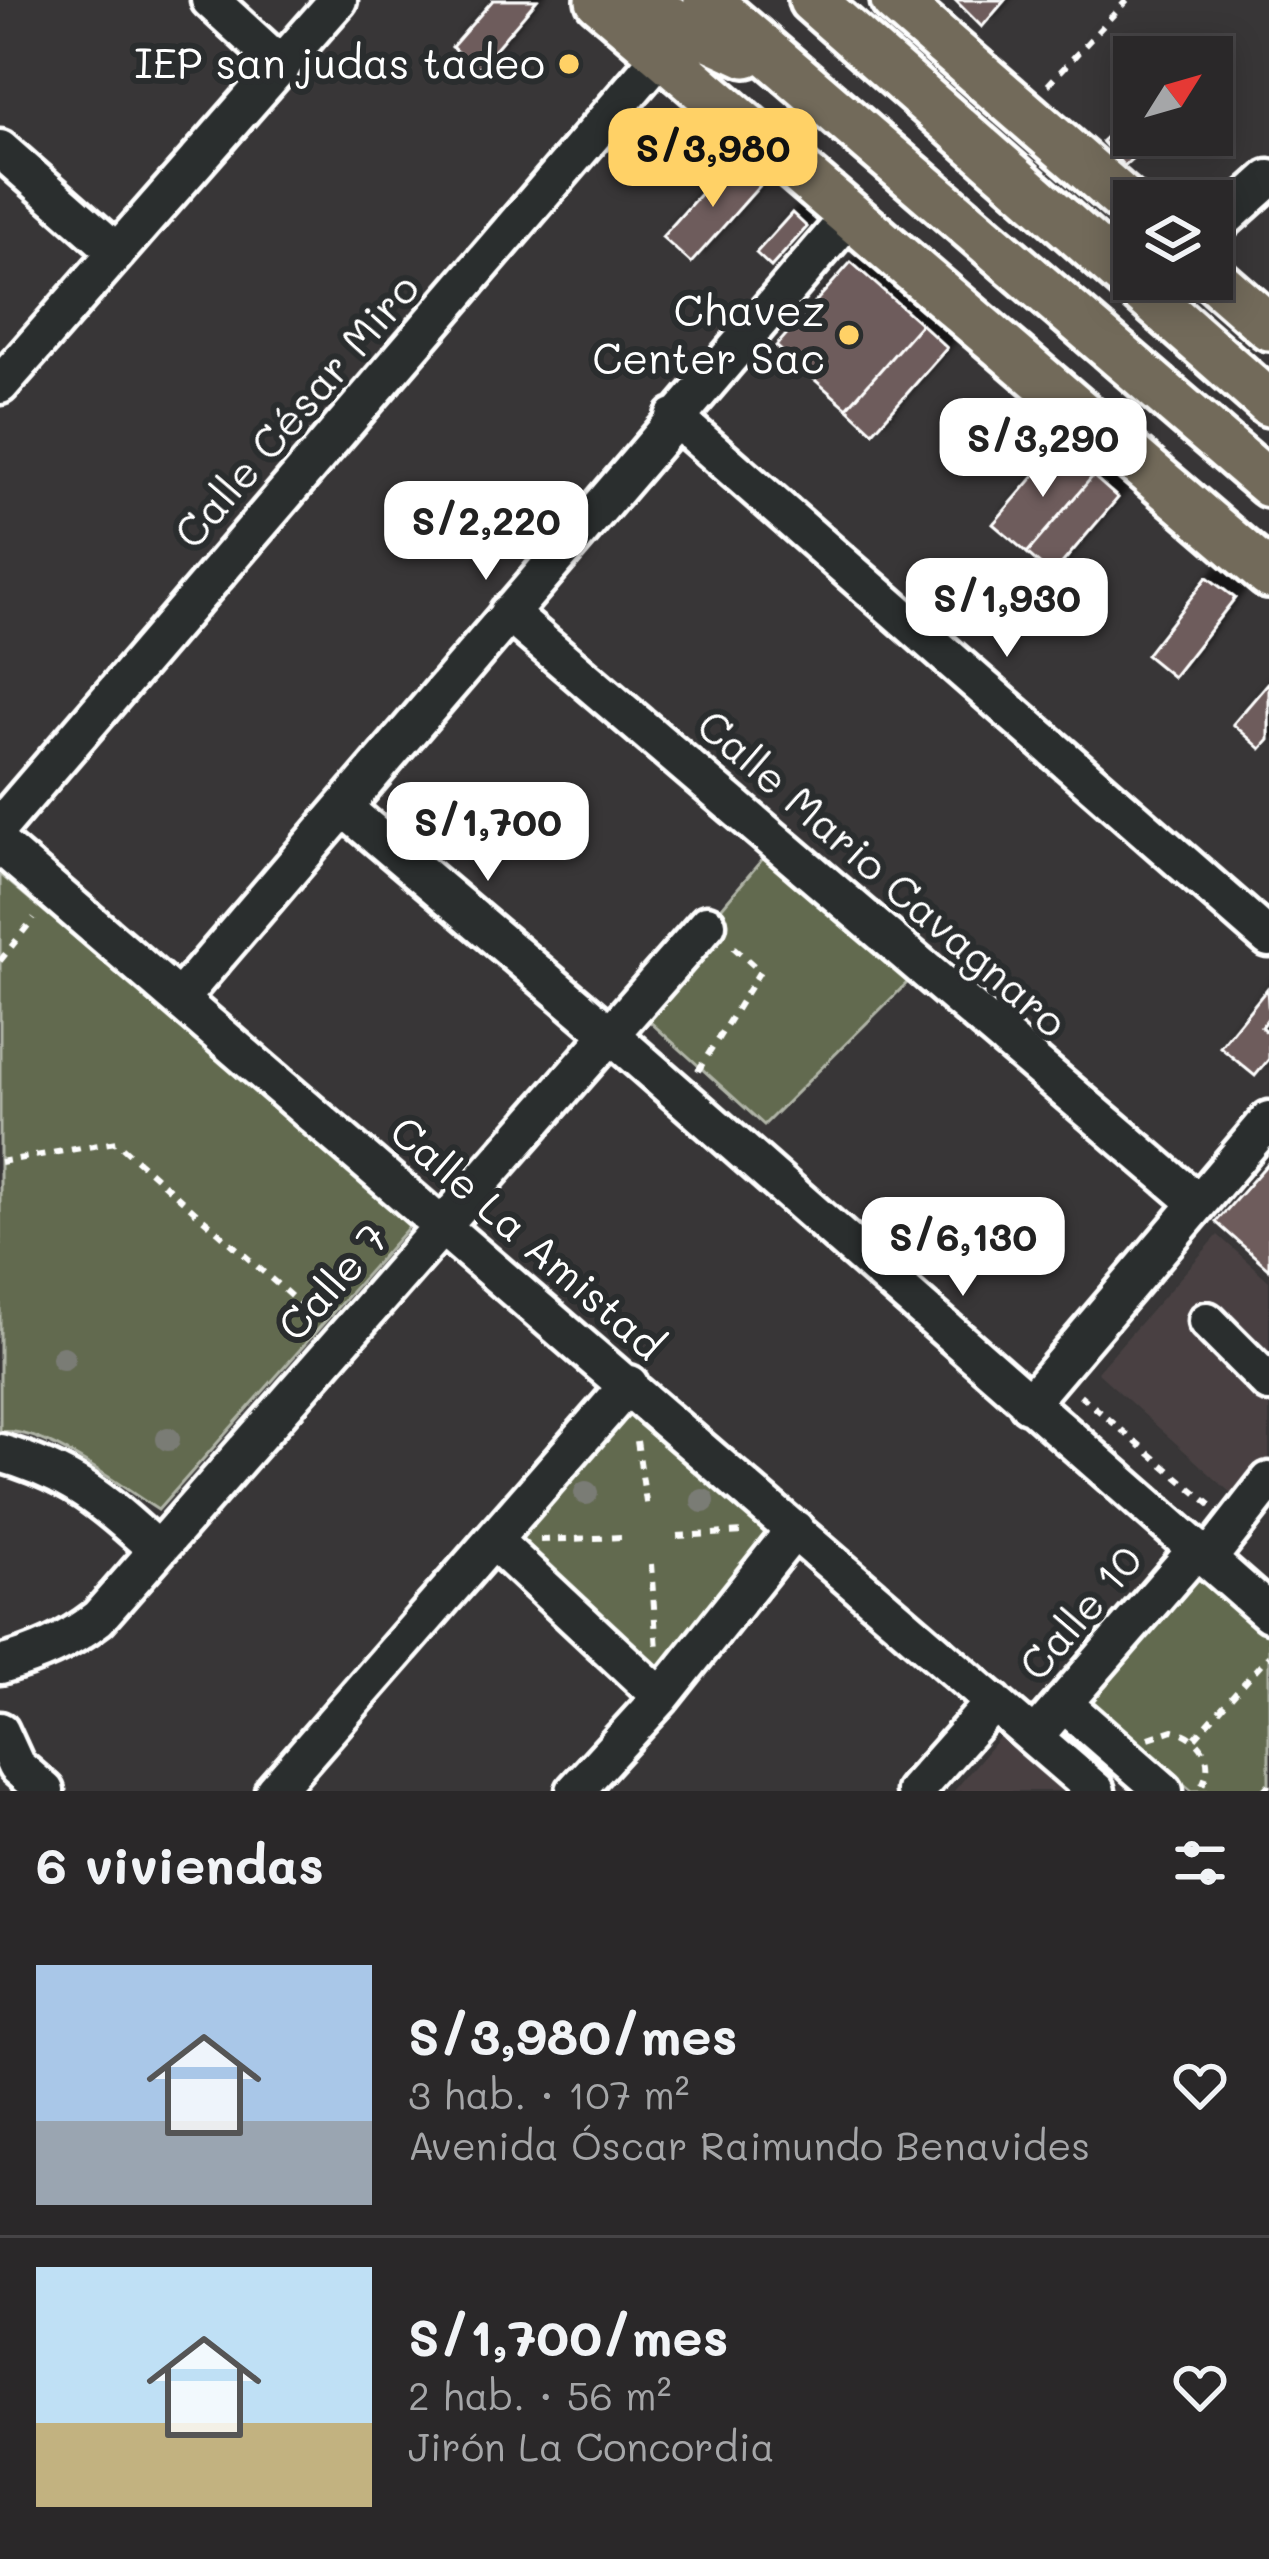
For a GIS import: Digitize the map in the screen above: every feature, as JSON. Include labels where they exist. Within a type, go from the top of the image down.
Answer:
[{"type":"main road","points":[[598,0],[1269,575]]},
{"type":"main road","points":[[629,0],[799,79]]},
{"type":"main road","points":[[707,0],[1269,484]]},
{"type":"main road","points":[[812,0],[1269,403]]},
{"type":"main road","points":[[894,0],[1113,191]]},
{"type":"main road","points":[[1233,295],[1269,326]]},
{"type":"street","points":[[210,0],[282,66]]},
{"type":"street","points":[[0,385],[338,0]]},
{"type":"street","name":"Calle César Miro","points":[[0,826],[662,54]]},
{"type":"street","points":[[0,149],[117,252]]},
{"type":"street","points":[[1233,211],[1269,179]]},
{"type":"street","points":[[180,998],[849,217]]},
{"type":"street","points":[[674,417],[1269,938]]},
{"type":"street","name":"Calle Mario Cavagnaro","points":[[508,613],[1198,1203]]},
{"type":"street","points":[[345,809],[612,1036],[1269,1613]]},
{"type":"street","name":"Calle La Amistad","points":[[0,845],[1096,1791]]},
{"type":"street","name":"Calle 7","points":[[0,1665],[70,1639],[98,1618],[707,924]]},
{"type":"street","points":[[1028,1404],[1269,1120]]},
{"type":"street","points":[[1207,1321],[1269,1383]]},
{"type":"street","points":[[274,1791],[629,1384]]},
{"type":"street","points":[[0,1453],[42,1465],[99,1497],[157,1550]]},
{"type":"street","name":"Calle 10","points":[[1034,1737],[1202,1554],[1236,1526],[1269,1481]]},
{"type":"street","points":[[575,1791],[661,1697],[795,1528]]},
{"type":"street","points":[[494,1541],[661,1697]]},
{"type":"street","name":"Calle 10","points":[[915,1791],[994,1702]]},
{"type":"street","points":[[1063,1703],[1164,1791]]},
{"type":"street","points":[[0,1731],[16,1766],[45,1791]]},
{"type":"path","points":[[1023,112],[1127,0]]},
{"type":"path","points":[[0,961],[54,892]]},
{"type":"path","points":[[681,1097],[760,971],[707,924]]},
{"type":"path","points":[[0,1162],[116,1142],[341,1340]]},
{"type":"path","points":[[1054,1374],[1236,1526]]},
{"type":"path","points":[[629,1384],[647,1509]]},
{"type":"path","points":[[677,1536],[795,1528]]},
{"type":"path","points":[[494,1541],[622,1537]]},
{"type":"path","points":[[651,1564],[661,1697]]},
{"type":"path","points":[[1195,1738],[1269,1655]]},
{"type":"path","points":[[1142,1744],[1161,1731],[1195,1738],[1208,1759],[1205,1782],[1198,1791]]},
{"type":"path","points":[[1263,1791],[1269,1784]]},
{"type":"shaded area","points":[[1218,1235],[1269,1281],[1269,1513],[1262,1521],[1097,1372]]},
{"type":"shaded area","points":[[1007,1728],[1080,1791],[954,1791]]},
{"type":"green space","points":[[776,843],[922,968],[764,1125],[636,1009]]},
{"type":"green space","points":[[0,874],[413,1222],[158,1510],[59,1448],[38,1438],[0,1432]]},
{"type":"green space","points":[[632,1385],[800,1536],[664,1688],[496,1536]]},
{"type":"green space","points":[[1196,1567],[1269,1627],[1269,1791],[1192,1791],[1084,1701]]},
{"type":"building","points":[[493,0],[537,0],[477,70],[452,47]]},
{"type":"building","points":[[955,0],[1005,0],[982,27]]},
{"type":"building","points":[[1113,131],[1113,154],[1102,141]]},
{"type":"building","points":[[734,156],[763,182],[691,263],[662,237]]},
{"type":"building","points":[[1115,156],[1135,156],[1124,166]]},
{"type":"building","points":[[792,213],[807,227],[771,267],[756,253]]},
{"type":"building","name":"Chavez Center Sac","points":[[851,262],[921,324],[847,408],[776,346]]},
{"type":"building","points":[[921,324],[947,348],[873,432],[847,408]]},
{"type":"building","points":[[1059,447],[1093,476],[1027,553],[993,524]]},
{"type":"building","points":[[1093,476],[1118,498],[1052,575],[1027,553]]},
{"type":"building","points":[[1207,577],[1235,598],[1173,677],[1146,655]]},
{"type":"building","points":[[1269,682],[1269,740],[1261,749],[1233,724]]},
{"type":"building","points":[[1267,989],[1269,1017],[1261,1027],[1269,1034],[1269,1059],[1255,1076],[1220,1047]]},
{"type":"building","points":[[1269,1162],[1269,1269],[1216,1222]]},
{"type":"place","name":"IEP san judas tadeo","points":[[569,64]]},
{"type":"place","name":"Chavez Center Sac","points":[[849,335]]}]
